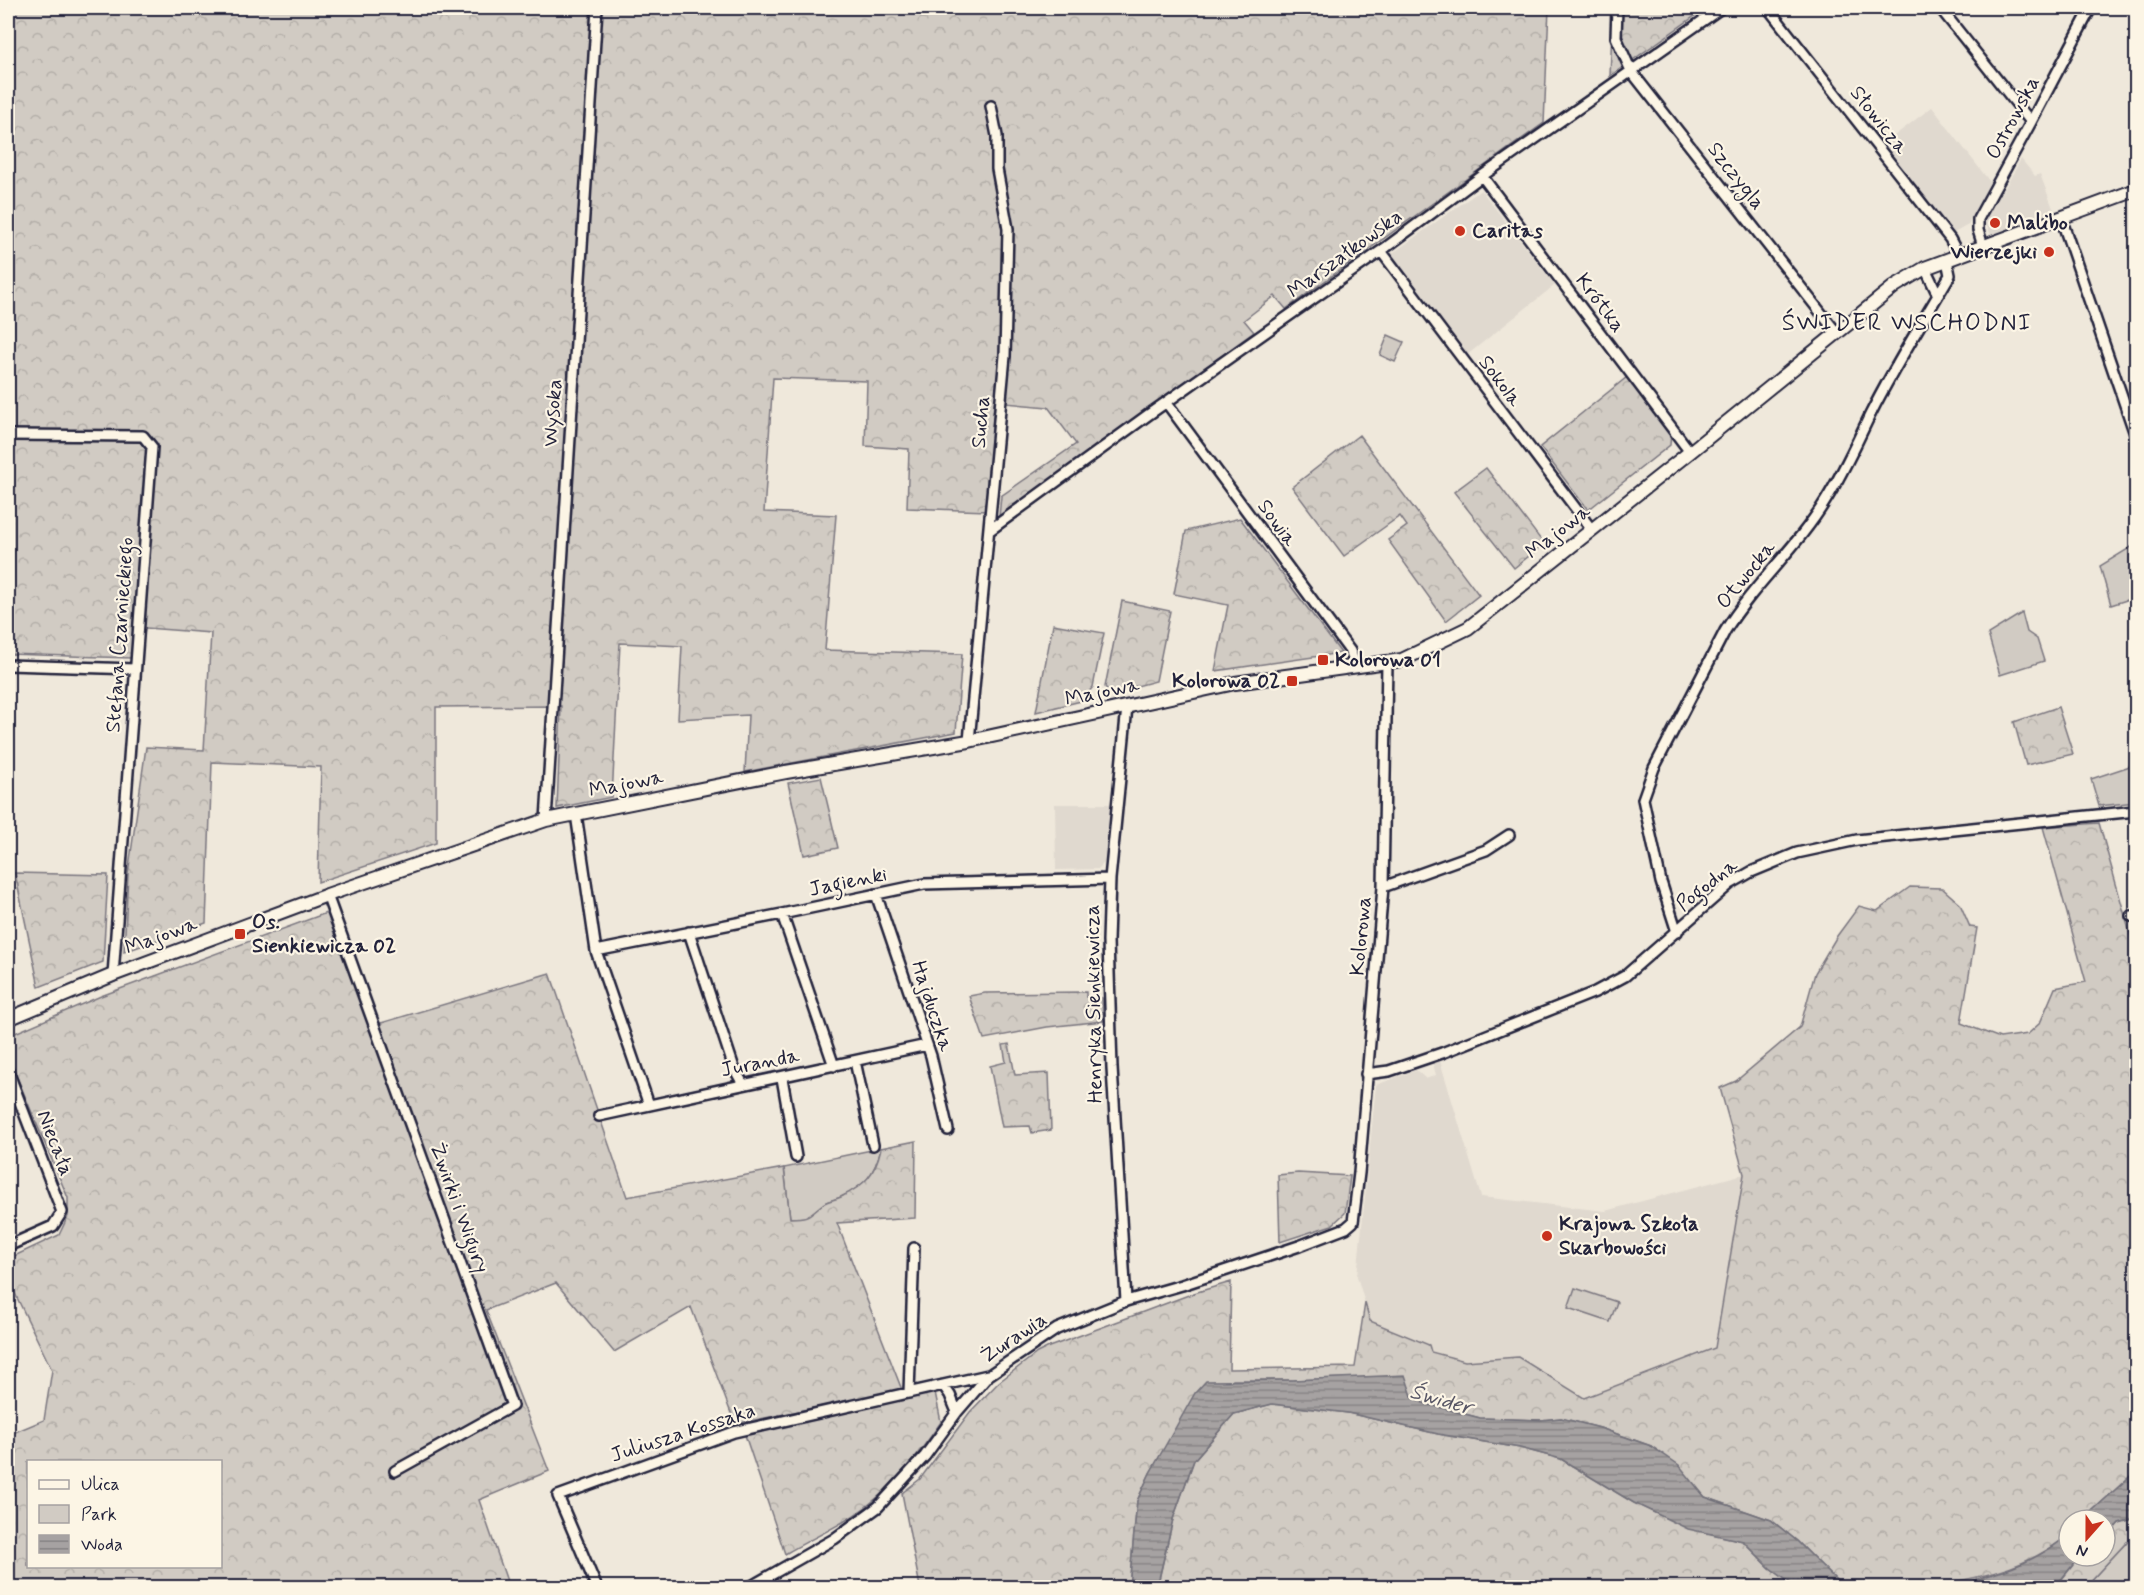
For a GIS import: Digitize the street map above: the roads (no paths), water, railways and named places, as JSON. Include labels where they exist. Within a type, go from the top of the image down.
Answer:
[{"type":"street","name":"Wysoka","points":[[546,820],[597,8]]},
{"type":"street","name":"Szczygla","points":[[1617,8],[1616,37],[1631,71],[1836,332]]},
{"type":"street","name":"Marszałkowska","points":[[990,530],[1166,402],[1381,251],[1482,176],[1721,8]]},
{"type":"street","name":"Słowicza","points":[[1768,8],[1950,239],[1953,258]]},
{"type":"street","points":[[1940,8],[2031,122]]},
{"type":"street","name":"Ostrowska","points":[[1983,246],[1978,230],[1978,219],[2091,8]]},
{"type":"street","name":"Sucha","points":[[969,741],[1005,356],[1008,229],[997,169],[997,136],[991,106]]},
{"type":"street","name":"Krótka","points":[[1482,176],[1690,452]]},
{"type":"street","name":"Majowa","points":[[8,1019],[113,975],[327,895],[546,820],[786,772],[969,741],[1235,683],[1387,663],[1419,653],[1468,628],[1895,286],[1925,268],[2136,190]]},
{"type":"street","points":[[2061,218],[2136,437]]},
{"type":"street","name":"Sokola","points":[[1381,251],[1592,530]]},
{"type":"street","name":"Otwocka","points":[[1677,933],[1661,882],[1643,799],[1654,768],[1738,609],[1800,538],[1825,502],[1849,459],[1870,413],[1950,275],[1953,258]]},
{"type":"street","points":[[1925,268],[1938,295]]},
{"type":"street","name":"Sowia","points":[[1166,402],[1350,651],[1356,666]]},
{"type":"street","name":"Stefana Czarnieckiego","points":[[8,435],[143,436],[152,447],[113,975]]},
{"type":"street","name":"Kolorowa","points":[[1355,1211],[1383,887],[1387,663]]},
{"type":"street","points":[[8,665],[135,669]]},
{"type":"street","name":"Henryka Sienkiewicza","points":[[1126,1301],[1108,941],[1110,879],[1127,707]]},
{"type":"street","name":"Pogodna","points":[[1366,1074],[1389,1071],[1442,1053],[1595,992],[1625,976],[1730,885],[1750,872],[1797,853],[1857,840],[2136,811]]},
{"type":"street","points":[[576,814],[596,951],[649,1105]]},
{"type":"street","points":[[1383,887],[1486,850],[1509,835]]},
{"type":"street","name":"Jagienki","points":[[596,951],[924,884],[1110,879]]},
{"type":"street","name":"Hajduczka","points":[[876,894],[927,1045],[948,1130]]},
{"type":"street","name":"Żwirki i Wigury","points":[[327,895],[512,1406],[394,1471]]},
{"type":"street","points":[[782,914],[834,1066]]},
{"type":"street","points":[[689,932],[734,1068],[743,1084]]},
{"type":"street","name":"Juranda","points":[[599,1116],[927,1045]]},
{"type":"street","points":[[855,1061],[873,1145]]},
{"type":"street","name":"Niecała","points":[[8,1071],[62,1212],[53,1226],[8,1246]]},
{"type":"street","points":[[782,1078],[796,1157]]},
{"type":"street","name":"Żurawia","points":[[748,1587],[834,1539],[878,1508],[925,1456],[957,1412],[989,1375],[1057,1329],[1126,1301],[1182,1286],[1346,1228],[1353,1222],[1355,1211]]},
{"type":"street","points":[[909,1393],[914,1248]]},
{"type":"street","name":"Juliusza Kossaka","points":[[597,1587],[558,1496],[734,1432],[989,1375]]},
{"type":"street","points":[[943,1385],[957,1412]]},
{"type":"water","points":[[1405,1375],[1412,1396],[1423,1403],[1480,1418],[1541,1420],[1561,1418],[1600,1428],[1651,1446],[1679,1465],[1705,1497],[1771,1520],[1797,1541],[1838,1582],[1847,1587],[1796,1587],[1770,1568],[1743,1541],[1688,1529],[1634,1503],[1561,1459],[1520,1448],[1438,1434],[1348,1413],[1272,1404],[1234,1414],[1194,1460],[1173,1519],[1157,1587],[1129,1587],[1137,1501],[1195,1393],[1206,1381]]},
{"type":"water","points":[[2136,1471],[2136,1518],[2117,1525],[2117,1508],[2095,1508]]},
{"type":"water","points":[[2057,1543],[2057,1568],[2070,1568],[2055,1587],[1957,1587],[2023,1563]]},
{"type":"place","name":"Malibo","points":[[1995,223]]},
{"type":"place","name":"Caritas","points":[[1460,231]]},
{"type":"place","name":"Wierzejki","points":[[2049,252]]},
{"type":"place","name":"Kolorowa 01","points":[[1323,660]]},
{"type":"place","name":"Kolorowa 02","points":[[1292,681]]},
{"type":"place","name":"Os. Sienkiewicza 02","points":[[240,934]]},
{"type":"place","name":"Krajowa Szkoła Skarbowości","points":[[1547,1236]]},
{"type":"district","name":"ŚWIDER WSCHODNI","points":[[1907,323]]},
{"type":"water label","name":"Świder","points":[[1441,1400]]}]
